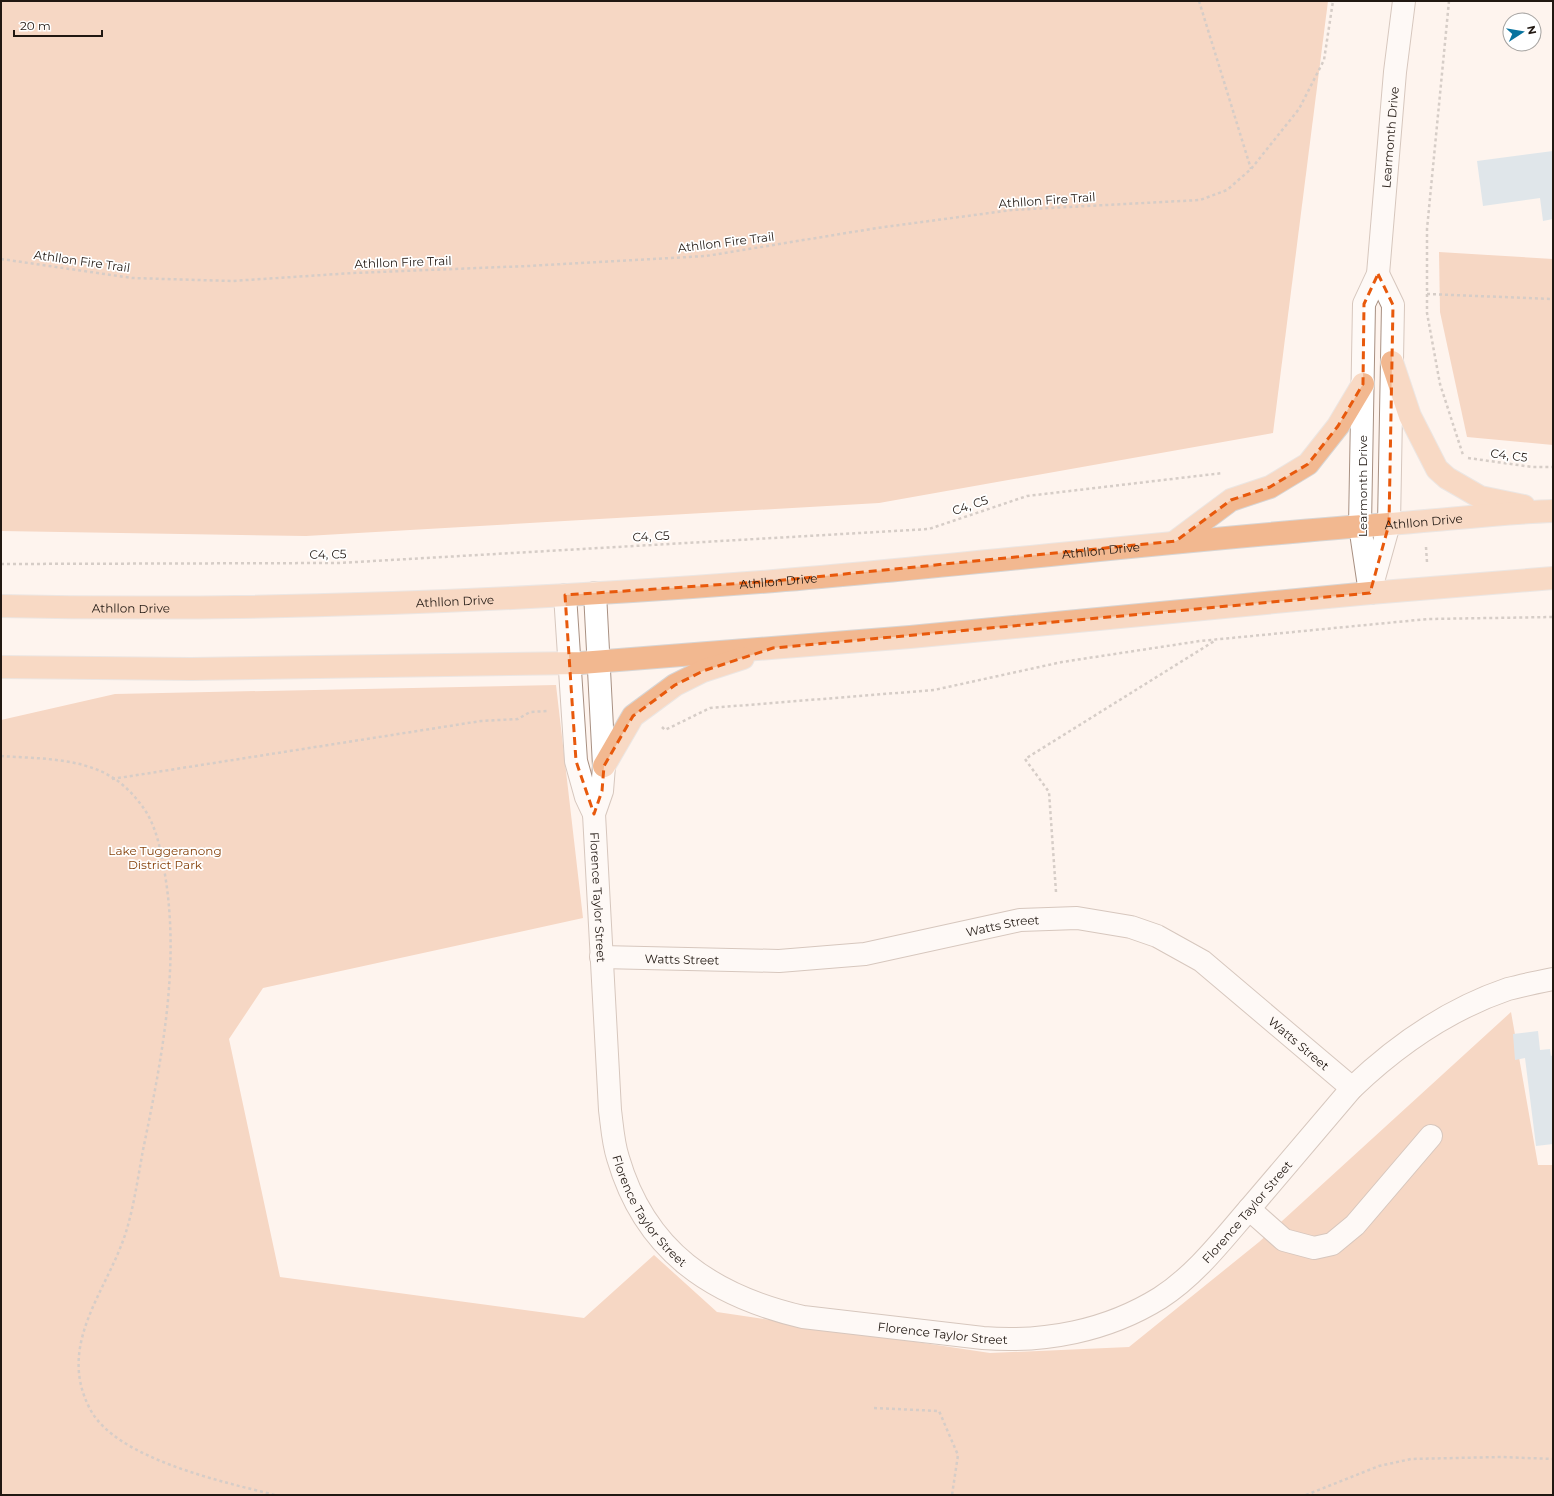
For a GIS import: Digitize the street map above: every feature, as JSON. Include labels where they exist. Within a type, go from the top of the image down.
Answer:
[{"type":"main road","points":[[1392,362],[1410,416],[1437,469],[1447,478],[1480,497],[1551,511]]},
{"type":"main road","points":[[1176,541],[1231,500],[1270,487],[1308,464],[1338,426],[1363,384]]},
{"type":"main road","name":"Athllon Drive","points":[[1,606],[328,605],[565,595],[774,581],[1176,541],[1551,511]]},
{"type":"main road","points":[[1,667],[191,669],[569,663],[910,637],[1370,593],[1553,578]]},
{"type":"main road","points":[[604,766],[633,716],[675,685],[703,671],[773,648]]},
{"type":"street","name":"Learmonth Drive","points":[[1370,593],[1360,526],[1364,304],[1378,274],[1395,72],[1404,1]]},
{"type":"street","name":"Learmonth Drive","points":[[1370,593],[1389,524],[1393,305],[1378,274]]},
{"type":"street","name":"Florence Taylor Street","points":[[595,592],[604,766],[602,791],[594,814],[610,1110],[617,1156],[634,1202],[662,1243],[701,1276],[724,1290],[768,1307],[803,1316],[983,1338],[1009,1340],[1062,1336],[1113,1321],[1160,1298],[1180,1283],[1215,1248],[1352,1088],[1374,1067],[1423,1029],[1479,1000],[1509,989],[1553,978]]},
{"type":"street","name":"Florence Taylor Street","points":[[565,595],[576,761],[586,797],[594,814]]},
{"type":"street","name":"Watts Street","points":[[601,957],[779,961],[865,954],[1020,920],[1077,918],[1131,927],[1157,936],[1202,961],[1352,1088]]},
{"type":"street","points":[[1249,1209],[1284,1240],[1314,1248],[1332,1244],[1355,1225],[1431,1136]]},
{"type":"path","points":[[1199,1],[1251,169]]},
{"type":"path","name":"Athllon Fire Trail","points":[[1,259],[132,278],[232,281],[353,273],[528,266],[706,256],[877,228],[1012,210],[1200,200],[1227,190],[1251,169],[1299,109],[1324,60],[1332,1]]},
{"type":"path","points":[[1449,1],[1427,229],[1427,294],[1553,299]]},
{"type":"path","name":"C4, C5","points":[[1427,294],[1427,313],[1440,384],[1463,458],[1532,467],[1553,467]]},
{"type":"path","name":"C4, C5","points":[[1,564],[339,563],[929,529],[1026,496],[1225,473]]},
{"type":"path","points":[[638,712],[665,730],[710,708],[934,690],[1062,662],[1216,640],[1428,619],[1553,617]]},
{"type":"path","points":[[1058,918],[1048,792],[1025,759],[1216,640]]},
{"type":"path","points":[[112,779],[481,721],[518,719],[530,712],[573,709]]},
{"type":"path","points":[[1,756],[77,763],[102,772],[122,784],[138,801],[151,822],[161,850],[169,895],[172,970],[154,1097],[126,1232],[80,1338],[78,1380],[91,1412],[112,1434],[148,1456],[214,1480],[275,1495]]},
{"type":"path","points":[[874,1408],[939,1411],[958,1455],[952,1495]]},
{"type":"path","points":[[1306,1495],[1379,1466],[1411,1459],[1501,1457],[1553,1459]]},
{"type":"highlighted area","points":[[1378,274],[1393,305],[1389,524],[1370,593],[773,648],[703,671],[675,685],[633,716],[604,766],[602,791],[594,814],[576,761],[565,595],[774,581],[1176,541],[1231,500],[1270,487],[1308,464],[1338,426],[1363,384],[1364,304]]},
{"type":"green space","points":[[1,1],[1328,1],[1273,433],[879,503],[306,536],[1,531]]},
{"type":"green space","points":[[1439,252],[1553,259],[1553,445],[1467,437],[1440,312]]},
{"type":"green space","name":"Lake Tuggeranong District Park","points":[[556,685],[583,918],[263,988],[229,1039],[280,1277],[584,1318],[654,1255],[717,1312],[990,1353],[1129,1347],[1259,1242],[1511,1012],[1538,1165],[1553,1165],[1553,1495],[1,1495],[1,720],[115,694]]},
{"type":"building","points":[[1553,151],[1553,219],[1543,221],[1540,198],[1483,206],[1477,161]]},
{"type":"building","points":[[1538,1031],[1540,1050],[1550,1049],[1551,1056],[1553,1055],[1553,1144],[1536,1146],[1525,1058],[1515,1060],[1513,1034]]}]
